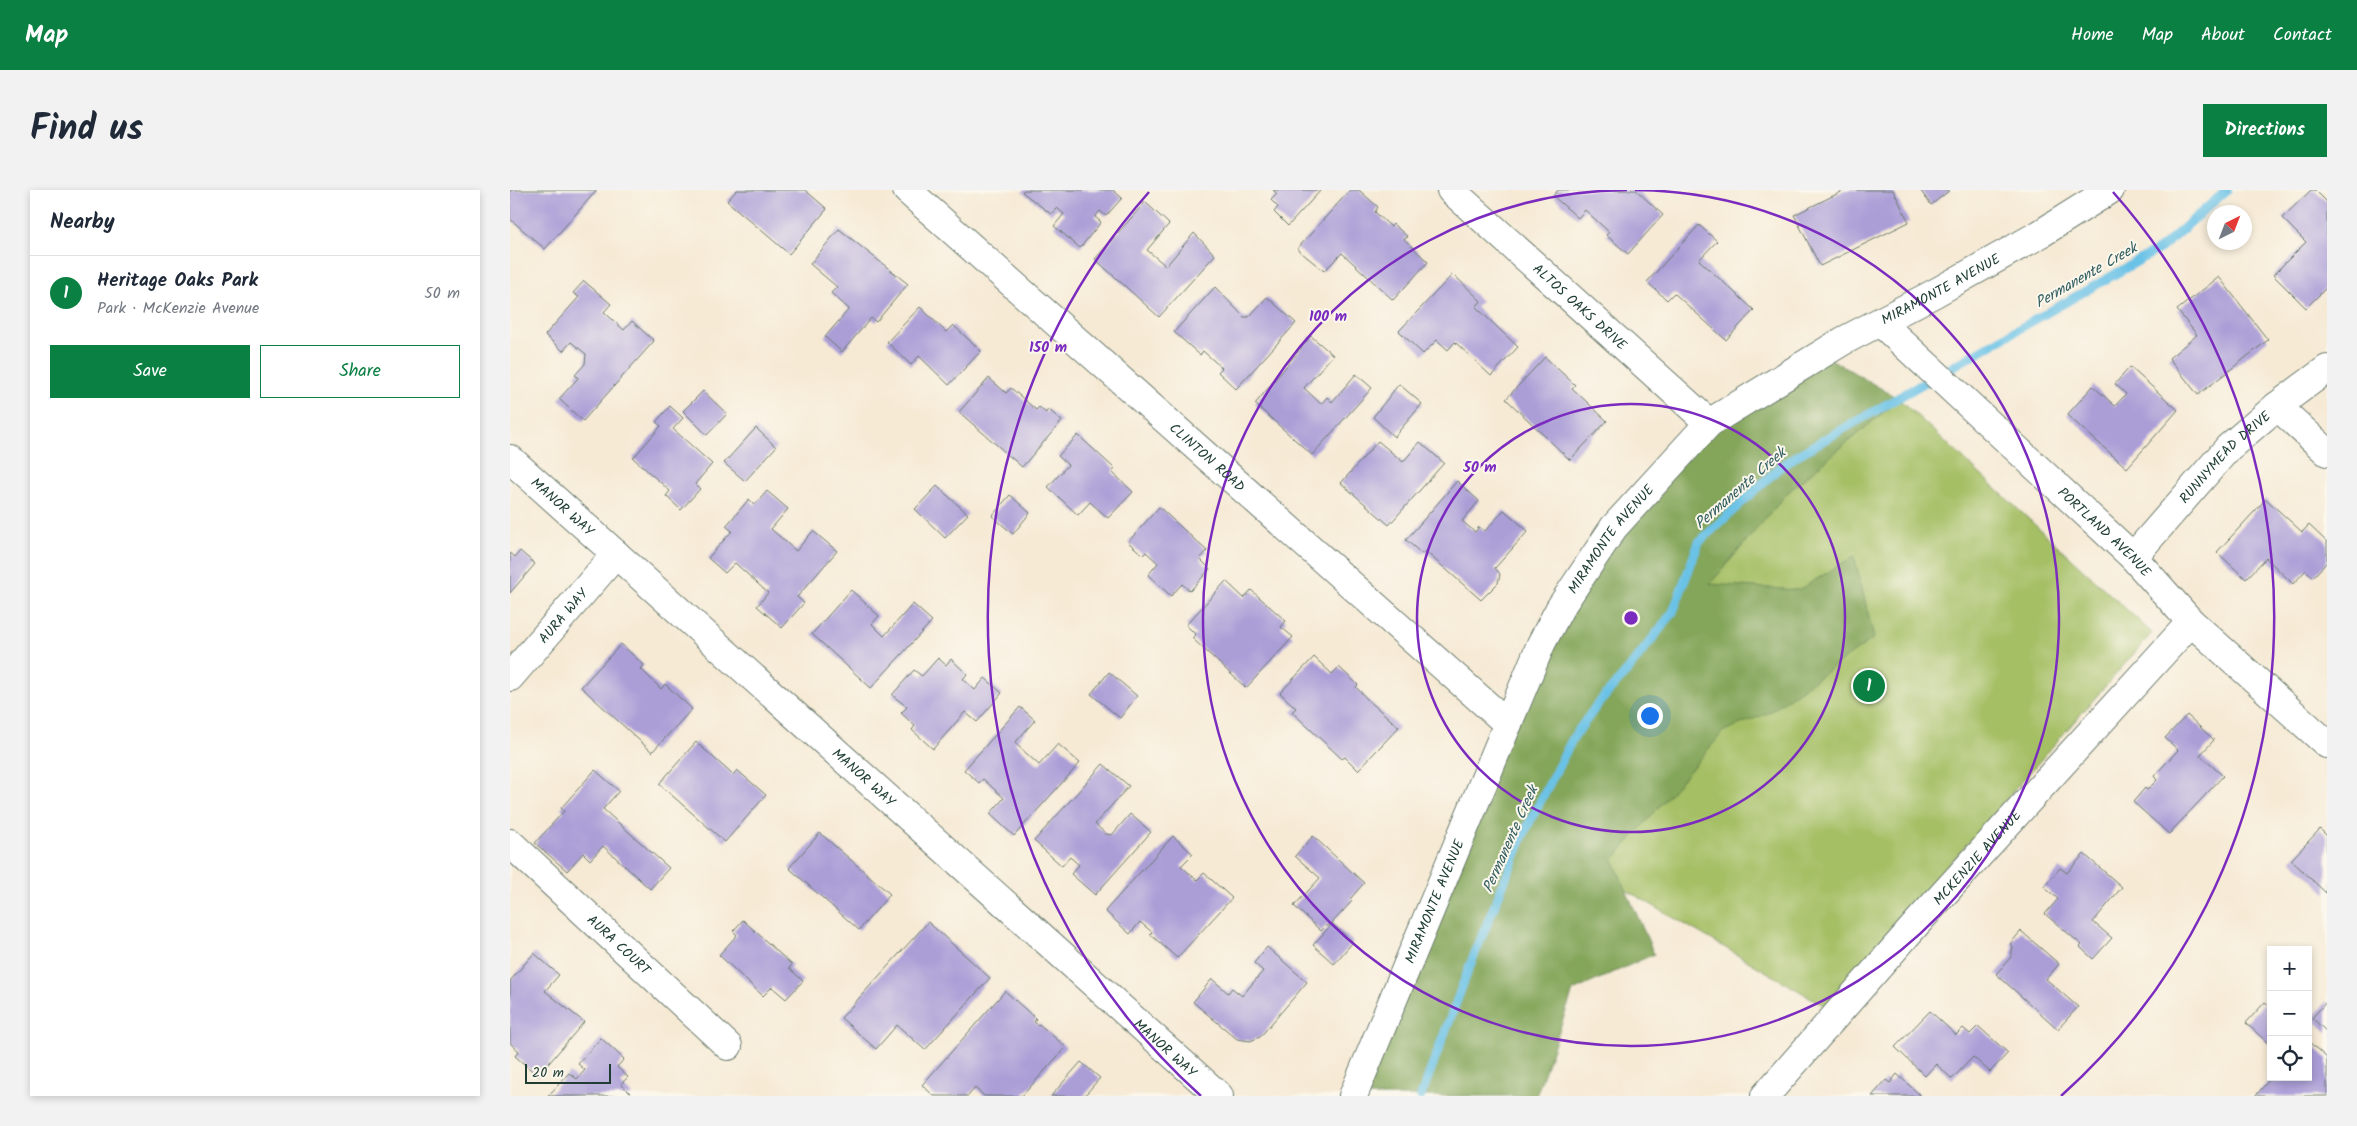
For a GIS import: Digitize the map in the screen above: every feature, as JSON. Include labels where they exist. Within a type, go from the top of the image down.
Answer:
[{"type":"street","name":"CLINTON ROAD","points":[[907,190],[1508,724]]},
{"type":"street","name":"ALTOS OAKS DRIVE","points":[[1451,190],[1709,423]]},
{"type":"street","name":"MIRAMONTE AVENUE","points":[[1353,1096],[1542,644],[1560,608],[1585,568],[1620,520],[1709,423],[1843,341],[1880,323],[2040,234],[2110,190]]},
{"type":"street","name":"PORTLAND AVENUE","points":[[1880,323],[2133,557],[2191,622],[2327,744]]},
{"type":"street","name":"RUNNYMEAD DRIVE","points":[[2133,557],[2228,448],[2277,406],[2327,369]]},
{"type":"street","points":[[2277,406],[2327,452]]},
{"type":"street","name":"MANOR WAY","points":[[510,458],[1219,1096]]},
{"type":"street","name":"AURA WAY","points":[[510,677],[616,554]]},
{"type":"street","name":"MCKENZIE AVENUE","points":[[1765,1096],[1931,907],[2191,622]]},
{"type":"street","name":"AURA COURT","points":[[510,843],[728,1046]]},
{"type":"green space","points":[[1824,355],[1899,399],[1788,492],[1710,584],[1799,590],[1854,556],[1874,638],[1768,713],[1724,731],[1613,860],[1654,954],[1573,991],[1536,1096],[1352,1096],[1508,724],[1614,527],[1678,456]]},
{"type":"green space","points":[[1899,399],[2152,633],[1825,1006],[1525,831],[1709,585],[1788,492]]},
{"type":"building","points":[[510,190],[597,190],[545,249],[510,219]]},
{"type":"building","points":[[737,190],[805,190],[827,209],[789,254],[727,201]]},
{"type":"building","points":[[1024,190],[1113,190],[1122,198],[1106,216],[1100,211],[1095,217],[1101,222],[1080,248],[1054,226],[1064,214],[1057,208],[1051,214],[1022,192]]},
{"type":"building","points":[[1273,190],[1321,190],[1288,226],[1274,212],[1278,207],[1271,200],[1277,194]]},
{"type":"building","points":[[1350,190],[1359,190],[1378,207],[1375,212],[1391,227],[1393,224],[1408,237],[1404,239],[1428,262],[1393,300],[1342,253],[1324,271],[1297,249]]},
{"type":"building","points":[[1558,190],[1636,190],[1663,215],[1628,254],[1606,235],[1609,232],[1585,210],[1578,218],[1553,196]]},
{"type":"building","points":[[1845,190],[1893,190],[1909,222],[1820,266],[1794,215]]},
{"type":"building","points":[[1920,190],[1950,190],[1931,205]]},
{"type":"building","points":[[2311,190],[2315,190],[2327,202],[2327,287],[2306,308],[2273,275],[2306,242],[2282,218]]},
{"type":"building","points":[[1145,202],[1169,224],[1147,250],[1166,266],[1194,233],[1215,255],[1159,317],[1095,259]]},
{"type":"building","points":[[1699,225],[1717,241],[1699,260],[1754,310],[1726,340],[1674,293],[1667,300],[1647,282]]},
{"type":"building","points":[[839,229],[908,284],[876,322],[871,318],[842,352],[825,337],[849,309],[831,293],[837,287],[810,264]]},
{"type":"building","points":[[1453,274],[1481,301],[1476,307],[1518,347],[1491,376],[1455,342],[1448,350],[1437,340],[1423,354],[1399,331]]},
{"type":"building","points":[[2219,277],[2268,340],[2198,395],[2169,358],[2197,335],[2177,310]]},
{"type":"building","points":[[584,281],[611,304],[604,312],[624,330],[632,321],[654,341],[583,421],[559,399],[578,378],[575,375],[585,364],[586,354],[571,342],[563,351],[545,335],[579,297],[573,293]]},
{"type":"building","points":[[1215,287],[1244,317],[1249,317],[1267,297],[1296,323],[1236,389],[1218,372],[1222,368],[1203,351],[1200,355],[1174,332]]},
{"type":"building","points":[[920,307],[946,332],[953,325],[981,351],[949,385],[919,356],[911,365],[887,342]]},
{"type":"building","points":[[1311,336],[1333,355],[1304,388],[1321,404],[1327,397],[1332,402],[1356,374],[1372,388],[1312,455],[1255,404]]},
{"type":"building","points":[[1545,357],[1575,385],[1572,388],[1607,421],[1570,460],[1506,399]]},
{"type":"building","points":[[2130,367],[2178,410],[2127,468],[2067,415],[2093,386],[2115,406],[2126,394],[2115,384]]},
{"type":"building","points":[[989,378],[1006,393],[1011,388],[1036,410],[1039,407],[1046,413],[1048,409],[1062,421],[1022,467],[959,412]]},
{"type":"building","points":[[1399,384],[1422,404],[1394,437],[1373,417]]},
{"type":"building","points":[[703,391],[727,414],[707,435],[683,411]]},
{"type":"building","points":[[670,406],[683,418],[673,429],[712,464],[695,484],[700,489],[681,510],[666,496],[670,491],[633,458],[661,426],[656,422]]},
{"type":"building","points":[[756,428],[776,447],[745,481],[724,463]]},
{"type":"building","points":[[1078,435],[1115,469],[1112,472],[1133,492],[1108,518],[1090,502],[1078,515],[1048,487],[1068,465],[1058,456]]},
{"type":"building","points":[[1378,441],[1403,462],[1420,442],[1444,463],[1389,525],[1341,483]]},
{"type":"building","points":[[1457,481],[1479,501],[1462,521],[1475,532],[1479,527],[1485,531],[1504,510],[1528,531],[1495,568],[1500,574],[1498,583],[1481,600],[1425,551],[1422,554],[1406,540]]},
{"type":"building","points":[[937,486],[968,514],[945,538],[915,509]]},
{"type":"building","points":[[767,491],[788,509],[771,529],[796,551],[813,531],[837,551],[797,597],[804,603],[782,628],[757,606],[768,593],[735,563],[725,573],[708,558],[732,531],[726,526],[749,499],[755,505]]},
{"type":"building","points":[[1010,495],[1030,513],[1013,534],[992,516]]},
{"type":"building","points":[[2266,499],[2302,532],[2309,525],[2327,542],[2327,562],[2313,577],[2306,570],[2293,584],[2266,558],[2246,579],[2217,552]]},
{"type":"building","points":[[1159,507],[1207,551],[1200,559],[1210,569],[1190,591],[1182,584],[1171,596],[1148,575],[1158,563],[1146,552],[1143,555],[1128,542]]},
{"type":"building","points":[[520,551],[535,564],[510,593],[510,553],[515,557]]},
{"type":"building","points":[[1226,581],[1244,598],[1251,590],[1286,621],[1281,627],[1293,637],[1246,688],[1192,638],[1196,635],[1186,625]]},
{"type":"building","points":[[851,590],[879,616],[872,624],[884,636],[913,604],[932,621],[871,688],[812,634]]},
{"type":"building","points":[[621,644],[644,665],[641,669],[661,689],[665,684],[692,709],[652,752],[581,687]]},
{"type":"building","points":[[1314,657],[1332,674],[1339,667],[1358,685],[1356,687],[1367,699],[1399,727],[1358,770],[1345,757],[1342,759],[1292,712],[1296,708],[1280,693]]},
{"type":"building","points":[[938,658],[946,665],[951,659],[967,674],[963,679],[975,690],[985,678],[1002,693],[977,722],[965,712],[933,749],[912,730],[915,726],[901,713],[907,707],[892,695],[914,670],[922,676]]},
{"type":"building","points":[[1109,672],[1137,696],[1120,718],[1091,694]]},
{"type":"building","points":[[1020,707],[1035,720],[1015,743],[1039,765],[1058,744],[1080,763],[1014,836],[990,814],[1004,798],[983,779],[979,783],[964,770]]},
{"type":"building","points":[[2187,715],[2214,740],[2200,755],[2223,776],[2169,834],[2133,802],[2145,788],[2147,790],[2157,780],[2154,776],[2178,750],[2165,738]]},
{"type":"building","points":[[696,742],[733,775],[737,770],[766,795],[725,842],[659,784]]},
{"type":"building","points":[[1103,764],[1129,786],[1095,824],[1106,834],[1112,835],[1130,814],[1151,832],[1095,895],[1071,874],[1079,865],[1070,857],[1062,866],[1034,841]]},
{"type":"building","points":[[595,770],[619,791],[603,809],[669,868],[650,889],[603,846],[590,860],[583,853],[567,871],[535,843],[564,811],[561,808]]},
{"type":"building","points":[[2320,829],[2327,836],[2326,893],[2291,860]]},
{"type":"building","points":[[820,833],[890,894],[859,930],[789,868]]},
{"type":"building","points":[[1173,836],[1193,854],[1181,866],[1197,880],[1204,873],[1232,898],[1177,958],[1150,934],[1152,932],[1140,922],[1130,934],[1105,911]]},
{"type":"building","points":[[1313,836],[1364,883],[1350,899],[1352,901],[1332,923],[1353,942],[1334,964],[1313,945],[1330,926],[1328,924],[1321,931],[1294,906],[1320,878],[1295,856]]},
{"type":"building","points":[[2084,854],[2122,887],[2093,922],[2112,938],[2093,959],[2080,947],[2082,945],[2045,914],[2058,899],[2044,887],[2060,868],[2067,873]]},
{"type":"building","points":[[743,920],[792,965],[789,968],[803,981],[786,999],[772,987],[763,996],[719,955],[737,935],[733,931]]},
{"type":"building","points":[[928,922],[990,978],[925,1050],[897,1025],[876,1049],[841,1018]]},
{"type":"building","points":[[2021,931],[2059,964],[2046,979],[2078,1007],[2058,1029],[1996,974],[2011,957],[2013,946],[2010,944]]},
{"type":"building","points":[[1267,947],[1307,982],[1260,1037],[1250,1041],[1237,1039],[1193,1002],[1212,979],[1228,993],[1232,988],[1242,996],[1263,971],[1254,963]]},
{"type":"building","points":[[534,953],[559,975],[545,991],[584,1022],[538,1076],[515,1056],[519,1051],[510,1043],[510,981]]},
{"type":"building","points":[[1005,991],[1036,1019],[1034,1022],[1039,1024],[1066,1047],[1022,1096],[984,1096],[975,1088],[968,1096],[934,1096],[922,1085]]},
{"type":"building","points":[[2327,1001],[2327,1032],[2312,1018]]},
{"type":"building","points":[[2265,1002],[2267,1004],[2267,1042],[2246,1023]]},
{"type":"building","points":[[1930,1011],[1956,1035],[1963,1028],[1970,1034],[1978,1026],[2008,1053],[1990,1072],[1973,1057],[1952,1079],[1936,1064],[1925,1076],[1895,1047]]},
{"type":"building","points":[[601,1038],[624,1059],[617,1067],[628,1077],[621,1084],[633,1096],[548,1096],[569,1073],[577,1079],[585,1070],[578,1064]]},
{"type":"building","points":[[2312,1045],[2327,1058],[2327,1096],[2255,1096],[2268,1081],[2312,1081]]},
{"type":"building","points":[[1081,1062],[1100,1078],[1084,1096],[1051,1096]]},
{"type":"building","points":[[1897,1074],[1921,1096],[1872,1096],[1886,1080],[1890,1083]]},
{"type":"waterway","name":"Permanente Creek","points":[[1421,1096],[1469,968],[1525,831],[1573,738],[1597,705],[1628,670],[1673,612],[1699,542],[1779,468],[1801,453],[2161,248],[2227,190]]},
{"type":"place","name":"Heritage Oaks Park","points":[[1869,686]]}]
